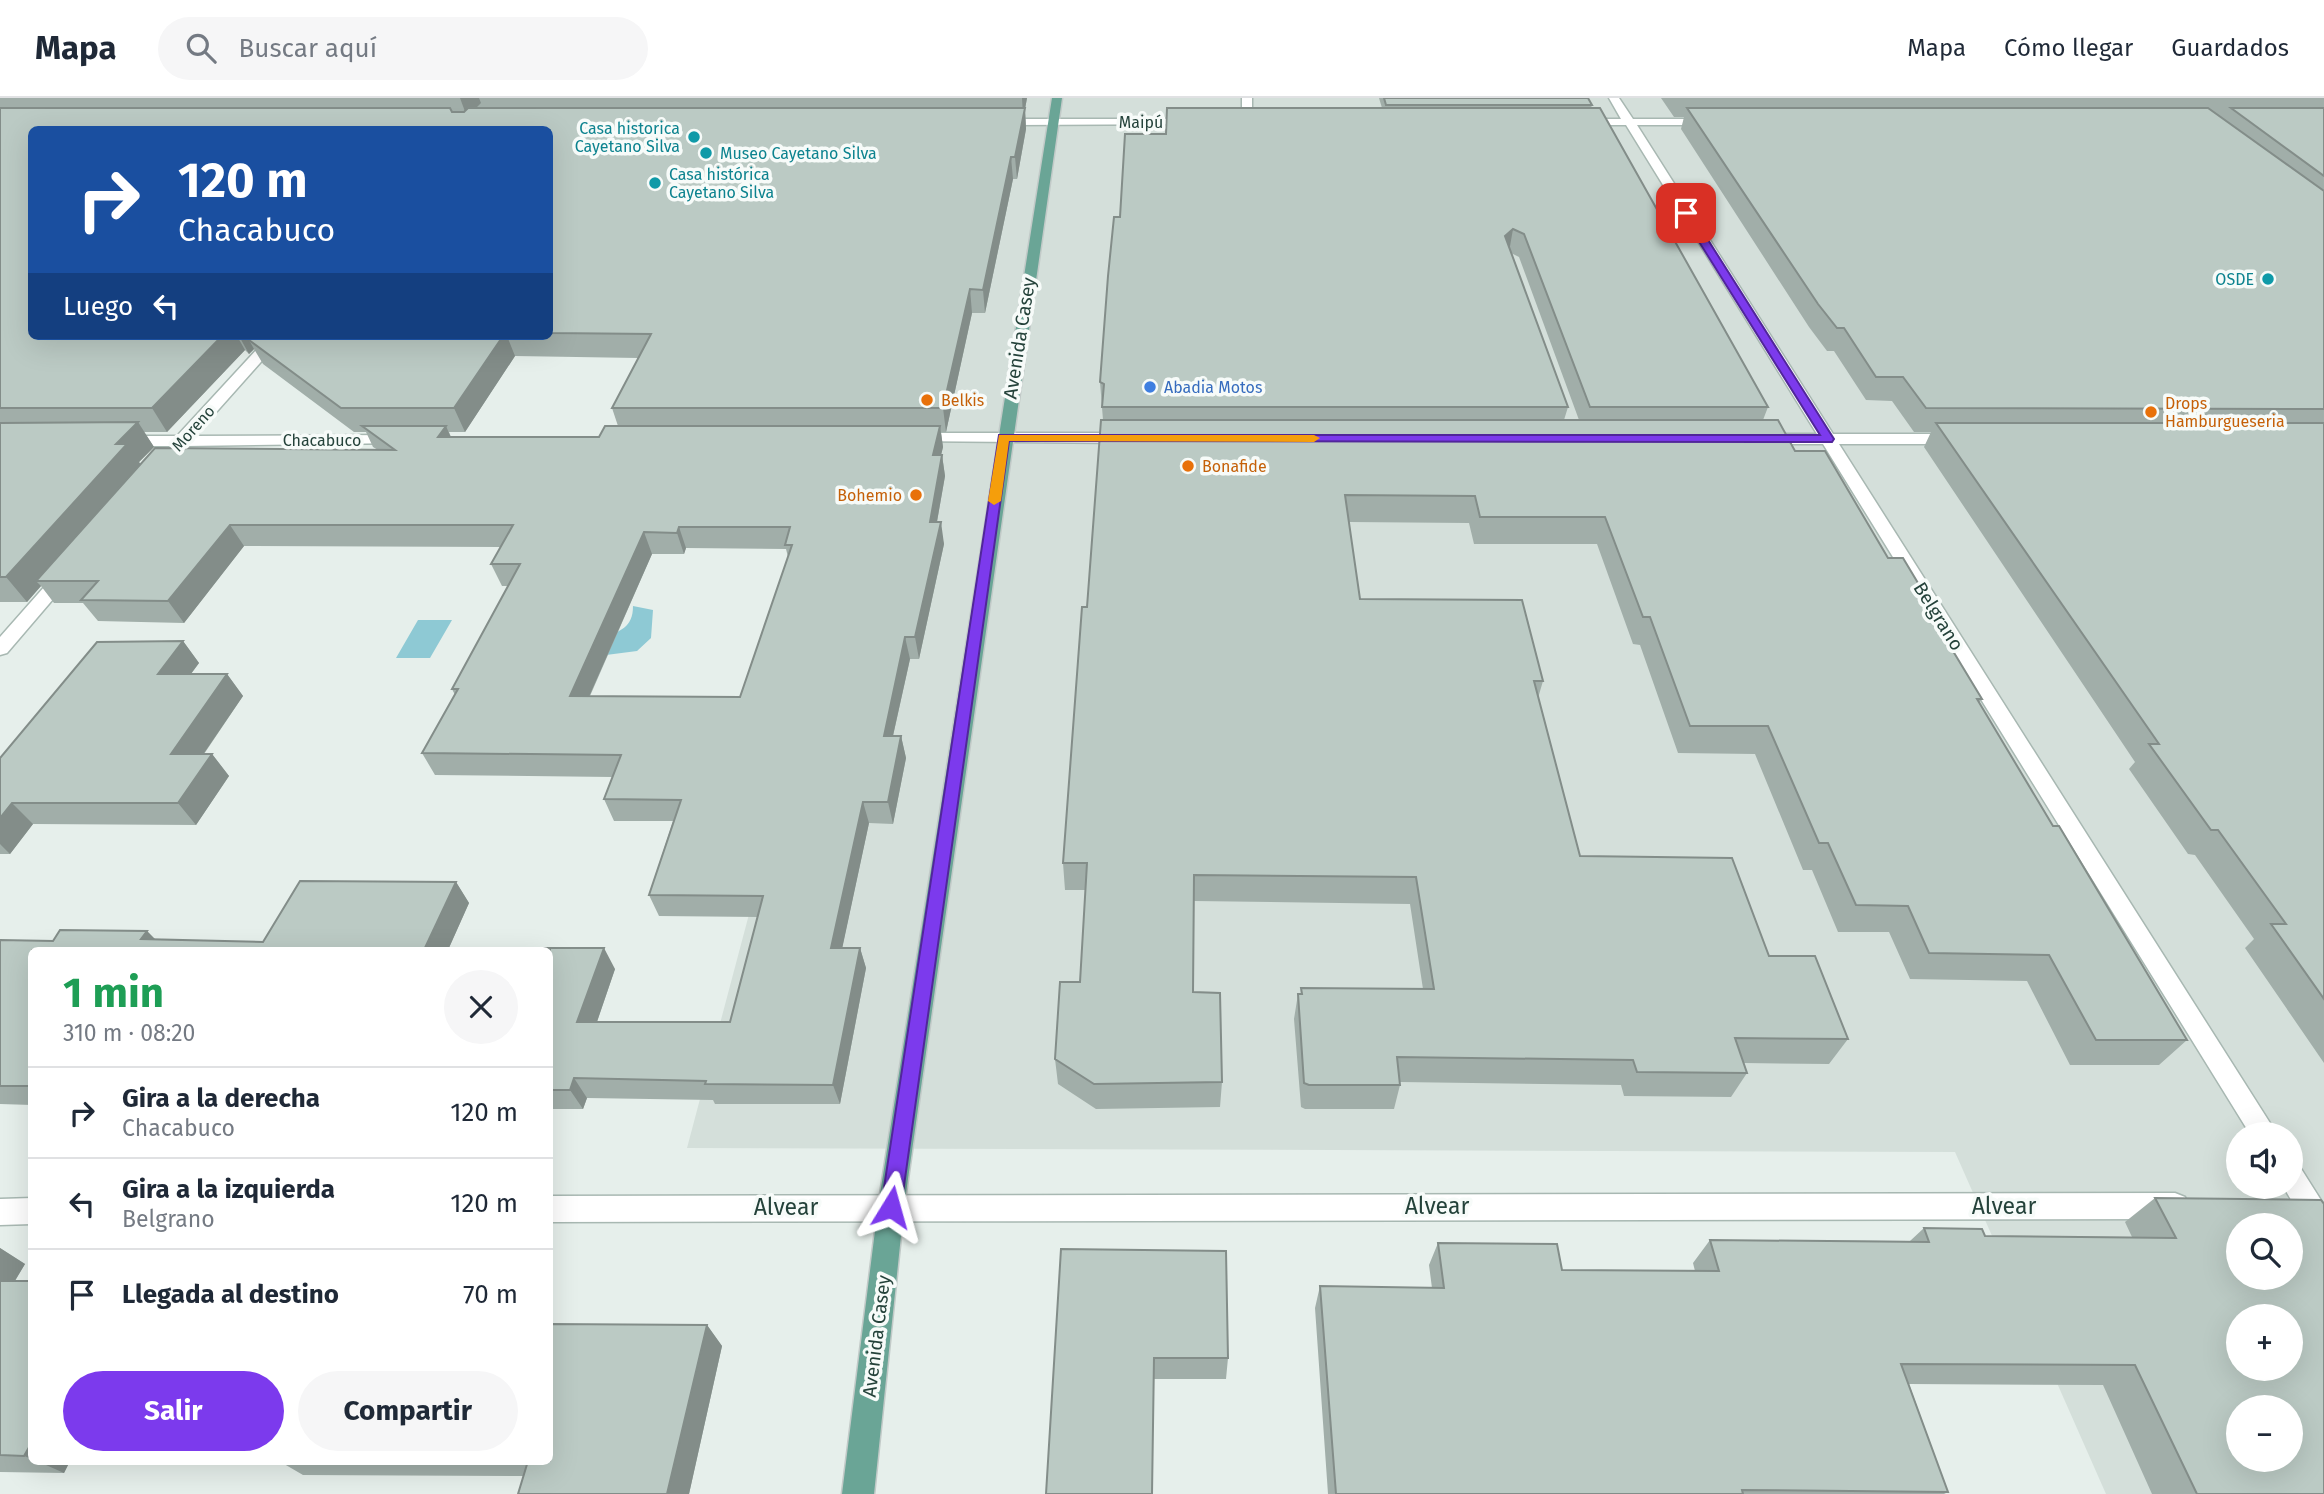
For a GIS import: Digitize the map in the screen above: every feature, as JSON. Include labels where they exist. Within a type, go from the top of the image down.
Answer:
[{"type":"main road","name":"Avenida Casey","points":[[858,1494],[891,1207],[1057,98]]},
{"type":"street","points":[[1247,98],[1248,122]]},
{"type":"street","name":"Belgrano","points":[[1614,98],[2256,1122]]},
{"type":"street","name":"Maipú","points":[[983,122],[1206,122]]},
{"type":"street","points":[[1234,122],[1262,122]]},
{"type":"street","points":[[1575,122],[1727,122]]},
{"type":"street","name":"Moreno","points":[[163,462],[273,340]]},
{"type":"street","points":[[892,438],[1143,438]]},
{"type":"street","points":[[1748,439],[1966,439]]},
{"type":"street","name":"Chacabuco","points":[[111,441],[418,440]]},
{"type":"street","points":[[0,649],[81,555]]},
{"type":"street","points":[[2303,1190],[2317,1206],[2324,1230]]},
{"type":"street","name":"Alvear","points":[[553,1209],[2198,1206]]},
{"type":"street","points":[[2281,1206],[2317,1206]]},
{"type":"street","points":[[0,1212],[28,1212]]},
{"type":"shaded area","points":[[768,98],[2324,98],[2324,1494],[2106,1494],[1955,1152],[687,1148],[961,115]]},
{"type":"water","points":[[633,606],[653,610],[651,638],[637,651],[606,655],[601,639],[628,624]]},
{"type":"water","points":[[418,620],[452,620],[430,658],[396,658]]},
{"type":"building","points":[[1384,98],[1588,98],[1592,105],[1386,105]]},
{"type":"building","points":[[0,108],[450,108],[452,112],[464,112],[468,108],[1025,108],[1015,157],[1011,157],[983,290],[970,289],[943,408],[612,408],[651,334],[553,333],[553,126],[28,126],[28,340],[218,340],[152,408],[0,408]]},
{"type":"building","points":[[1167,108],[1600,108],[1768,407],[1590,407],[1524,234],[1513,229],[1505,236],[1568,407],[1102,407],[1104,384],[1100,382],[1108,276],[1114,217],[1120,217],[1125,134],[1166,134]]},
{"type":"building","points":[[1687,108],[2208,108],[2324,191],[2324,409],[1926,408],[1903,377],[1876,377],[1844,328],[1837,328],[1818,304]]},
{"type":"building","points":[[2231,108],[2324,108],[2324,176]]},
{"type":"building","points":[[249,340],[500,340],[454,408],[341,408]]},
{"type":"building","points":[[1101,420],[1778,420],[1795,451],[1825,451],[1888,558],[1903,558],[1939,618],[1933,618],[1982,699],[1977,699],[2053,826],[2059,826],[2187,1040],[2096,1040],[2049,955],[1929,953],[1908,906],[1856,905],[1828,843],[1819,843],[1768,726],[1690,726],[1650,617],[1643,617],[1605,517],[1480,517],[1475,496],[1345,495],[1360,599],[1522,600],[1543,681],[1534,681],[1580,856],[1732,858],[1769,956],[1815,956],[1848,1039],[1735,1038],[1747,1073],[1637,1072],[1633,1060],[1397,1057],[1400,1085],[1309,1085],[1304,1083],[1298,994],[1302,994],[1301,988],[1434,989],[1416,877],[1194,875],[1193,992],[1220,993],[1222,1082],[1094,1084],[1055,1059],[1060,982],[1080,982],[1087,863],[1063,863],[1082,607],[1087,607]]},
{"type":"building","points":[[138,422],[116,444],[127,444],[6,577],[0,577],[0,423]]},
{"type":"building","points":[[1936,423],[2324,423],[2324,999],[2271,924],[2286,924],[2218,830],[2211,830],[2149,744],[2159,744]]},
{"type":"building","points":[[362,426],[446,426],[438,437],[599,437],[605,426],[940,426],[933,455],[942,455],[930,522],[941,522],[915,637],[905,637],[884,736],[901,736],[888,802],[863,802],[831,948],[860,948],[833,1085],[705,1084],[706,1081],[574,1078],[570,1090],[553,1090],[553,948],[604,948],[577,1022],[730,1022],[763,896],[649,895],[681,800],[604,799],[621,755],[422,753],[458,689],[452,689],[520,564],[491,564],[513,525],[230,525],[168,601],[81,600],[98,581],[36,581],[155,448],[395,450]],"holes":[[[679,527],[790,527],[785,545],[792,545],[740,697],[570,696],[644,532],[677,533]]]},
{"type":"building","points":[[183,641],[158,674],[227,674],[171,754],[212,754],[178,803],[12,803],[0,818],[0,758],[97,642]]},
{"type":"building","points":[[300,881],[456,882],[425,947],[28,947],[28,1086],[0,1086],[0,940],[53,941],[60,930],[147,931],[141,939],[263,942]]},
{"type":"building","points":[[2155,1198],[2321,1200],[2324,1204],[2324,1494],[2197,1494],[2135,1365],[1901,1364],[1948,1492],[1742,1490],[1743,1494],[1336,1494],[1320,1286],[1444,1288],[1438,1243],[1557,1244],[1562,1270],[1719,1271],[1710,1240],[1929,1242],[1924,1228],[1982,1229],[1985,1236],[2176,1238]]},
{"type":"building","points":[[1061,1249],[1226,1251],[1228,1358],[1154,1358],[1152,1494],[1046,1494]]},
{"type":"building","points":[[0,1281],[28,1281],[28,1449],[24,1456],[0,1455]]},
{"type":"building","points":[[553,1324],[707,1325],[667,1494],[518,1494],[527,1465],[553,1465]]},
{"type":"slow traffic","points":[[994,501],[1004,438],[1314,438]]},
{"type":"place","name":"Casa historica Cayetano Silva","points":[[694,137]]},
{"type":"place","name":"Museo Cayetano Silva","points":[[706,153]]},
{"type":"place","name":"Casa histórica Cayetano Silva","points":[[655,183]]},
{"type":"place","name":"OSDE","points":[[2268,279]]},
{"type":"place","name":"Abadia Motos","points":[[1150,387]]},
{"type":"place","name":"Belkis","points":[[927,400]]},
{"type":"place","name":"Drops Hamburgueseria","points":[[2151,412]]},
{"type":"place","name":"Bonafide","points":[[1188,466]]},
{"type":"place","name":"Bohemio","points":[[916,495]]},
{"type":"route","points":[[891,1207],[1004,438],[1828,439],[1686,213]]}]
